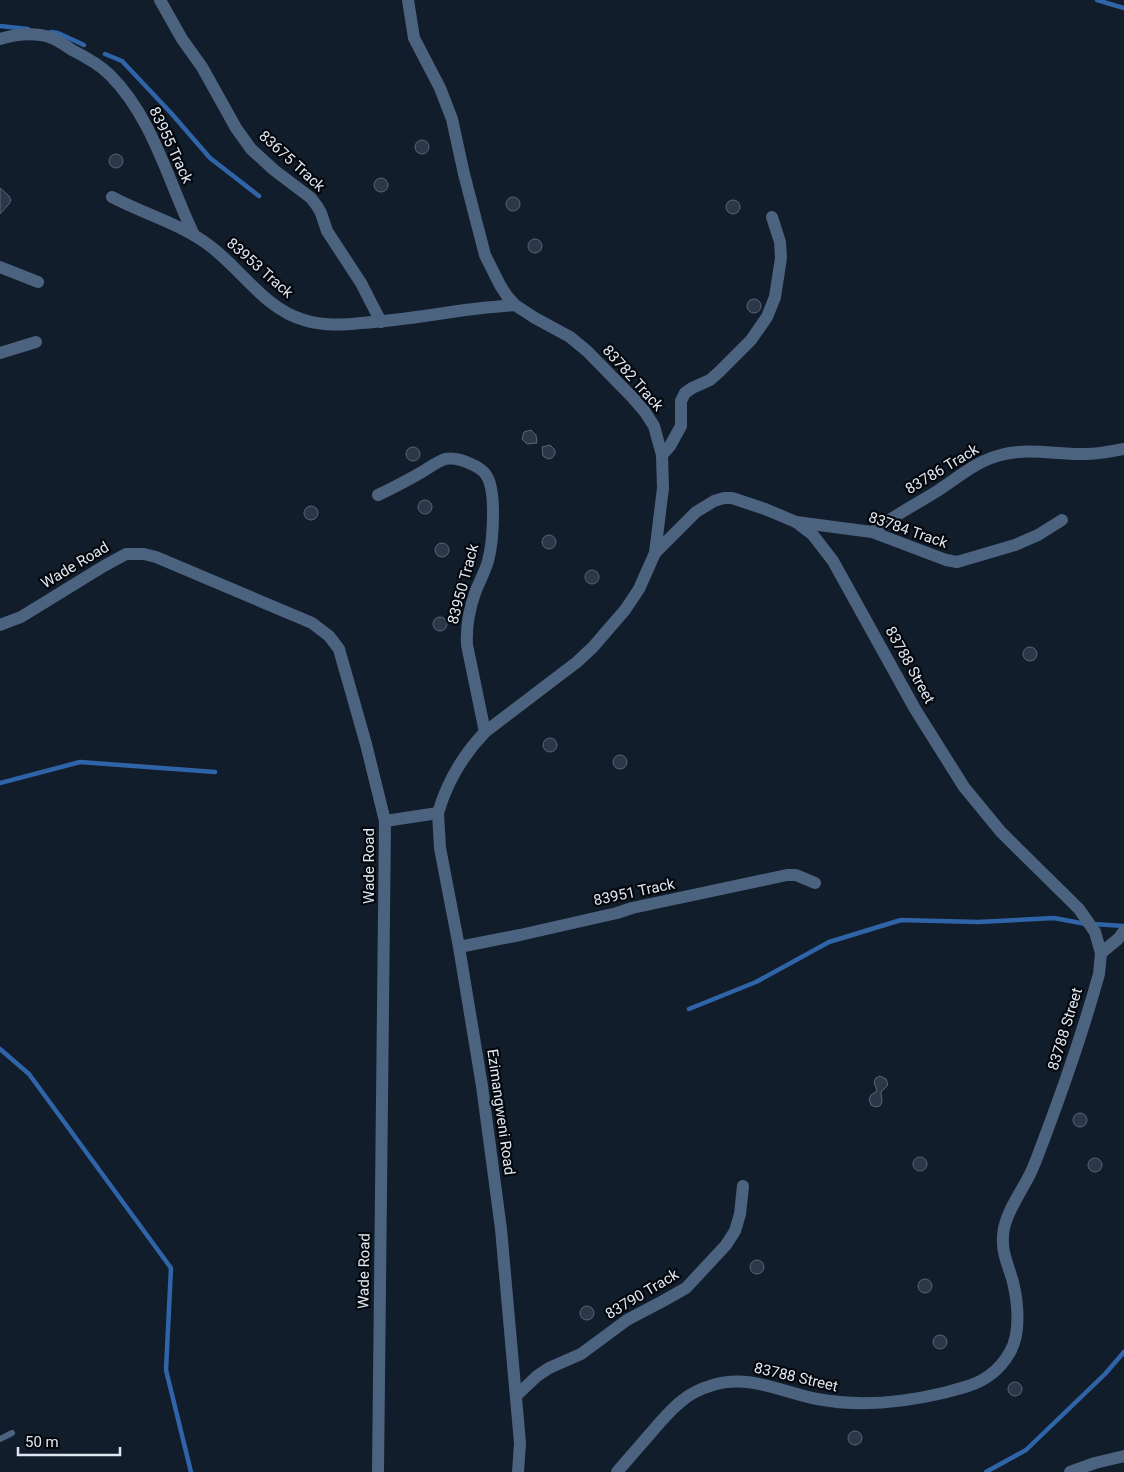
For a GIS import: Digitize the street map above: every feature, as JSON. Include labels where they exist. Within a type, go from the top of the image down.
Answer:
[{"type":"street","name":"83675 Track","points":[[160,0],[182,39],[202,67],[236,128],[252,150],[274,170],[311,198],[317,206],[327,230],[361,283],[381,322]]},
{"type":"street","name":"83782 Track","points":[[408,0],[414,38],[440,88],[452,119],[485,255],[500,285],[515,305],[570,338],[587,351],[645,412],[654,426],[662,455],[663,488],[655,553],[639,589],[610,629],[577,662],[486,732],[474,744],[449,782],[438,813]]},
{"type":"street","name":"83955 Track","points":[[0,39],[17,34],[52,38],[109,74],[122,89],[149,129],[194,235]]},
{"type":"street","name":"83953 Track","points":[[112,197],[194,235],[212,247],[278,308],[305,320],[338,325],[381,322],[460,310],[515,305]]},
{"type":"street","points":[[662,455],[670,446],[681,426],[681,401],[685,393],[710,380],[719,372],[751,340],[767,317],[775,297],[781,258],[780,242],[772,217]]},
{"type":"street","points":[[0,267],[38,282]]},
{"type":"street","points":[[0,354],[36,342]]},
{"type":"street","name":"83786 Track","points":[[872,532],[899,513],[953,481],[972,466],[994,457],[1017,452],[1088,454],[1124,449]]},
{"type":"street","name":"83950 Track","points":[[378,495],[402,484],[444,459],[455,458],[466,461],[487,475],[491,489],[493,513],[492,543],[488,562],[475,593],[466,634],[486,732]]},
{"type":"street","name":"83788 Street","points":[[617,1472],[664,1418],[683,1400],[712,1385],[724,1382],[760,1383],[842,1404],[887,1403],[920,1399],[979,1382],[999,1367],[1010,1351],[1016,1335],[1017,1315],[1014,1285],[1004,1256],[1003,1238],[1005,1226],[1010,1212],[1029,1176],[1061,1096],[1099,974],[1101,953],[1095,932],[1078,909],[1001,832],[964,787],[915,709],[833,561],[813,535],[796,522],[766,509],[732,498],[724,498],[714,501],[696,512],[655,553]]},
{"type":"street","name":"83784 Track","points":[[796,522],[872,532],[946,560],[957,562],[1015,545],[1038,535],[1062,520]]},
{"type":"street","name":"Wade Road","points":[[0,625],[21,617],[126,554],[144,554],[156,557],[312,623],[329,636],[339,650],[361,726],[385,821],[378,1472]]},
{"type":"street","points":[[385,821],[438,813]]},
{"type":"street","name":"Ezimangweni Road","points":[[438,813],[440,848],[459,947],[482,1086],[501,1229],[520,1443],[518,1472]]},
{"type":"street","name":"83951 Track","points":[[459,947],[787,875],[796,875],[814,883]]},
{"type":"street","points":[[1101,953],[1118,939],[1124,930]]},
{"type":"street","name":"83790 Track","points":[[516,1396],[537,1376],[549,1368],[582,1354],[627,1320],[686,1288],[726,1245],[735,1231],[740,1214],[743,1186]]},
{"type":"street","points":[[1070,1472],[1095,1463],[1124,1456]]},
{"type":"lane","points":[[0,1439],[12,1433]]},
{"type":"building","points":[[422,140],[427,142],[429,147],[427,152],[422,154],[417,152],[415,147],[417,142]]},
{"type":"building","points":[[116,154],[121,156],[123,161],[121,166],[116,168],[111,166],[109,161],[111,156]]},
{"type":"building","points":[[381,178],[386,180],[388,185],[386,190],[381,192],[376,190],[374,185],[376,180]]},
{"type":"building","points":[[0,188],[11,200],[0,214]]},
{"type":"building","points":[[513,197],[518,199],[520,204],[518,209],[513,211],[508,209],[506,204],[508,199]]},
{"type":"building","points":[[733,200],[738,202],[740,207],[738,212],[733,214],[728,212],[726,207],[728,202]]},
{"type":"building","points":[[535,239],[540,241],[542,246],[540,251],[535,253],[530,251],[528,246],[530,241]]},
{"type":"building","points":[[754,299],[759,301],[761,306],[759,311],[754,313],[749,311],[747,306],[749,301]]},
{"type":"building","points":[[531,430],[536,435],[537,443],[527,444],[522,439],[524,432]]},
{"type":"building","points":[[550,445],[555,450],[555,454],[552,458],[548,459],[543,456],[542,447]]},
{"type":"building","points":[[413,447],[418,449],[420,454],[418,459],[413,461],[408,459],[406,454],[408,449]]},
{"type":"building","points":[[425,500],[430,502],[432,507],[430,512],[425,514],[420,512],[418,507],[420,502]]},
{"type":"building","points":[[311,506],[316,508],[318,513],[316,518],[311,520],[306,518],[304,513],[306,508]]},
{"type":"building","points":[[549,535],[554,537],[556,542],[554,547],[549,549],[544,547],[542,542],[544,537]]},
{"type":"building","points":[[442,543],[447,545],[449,550],[447,555],[442,557],[437,555],[435,550],[437,545]]},
{"type":"building","points":[[592,570],[597,572],[599,577],[597,582],[592,584],[587,582],[585,577],[587,572]]},
{"type":"building","points":[[440,617],[445,619],[447,624],[445,629],[440,631],[435,629],[433,624],[435,619]]},
{"type":"building","points":[[1030,647],[1035,649],[1037,654],[1035,659],[1030,661],[1025,659],[1023,654],[1025,649]]},
{"type":"building","points":[[550,738],[555,740],[557,745],[555,750],[550,752],[545,750],[543,745],[545,740]]},
{"type":"building","points":[[620,755],[625,757],[627,762],[625,767],[620,769],[615,767],[613,762],[615,757]]},
{"type":"building","points":[[880,1076],[886,1079],[888,1085],[881,1092],[882,1102],[880,1106],[875,1107],[871,1105],[869,1099],[877,1091],[874,1082]]},
{"type":"building","points":[[1080,1113],[1085,1115],[1087,1120],[1085,1125],[1080,1127],[1075,1125],[1073,1120],[1075,1115]]},
{"type":"building","points":[[920,1157],[925,1159],[927,1164],[925,1169],[920,1171],[915,1169],[913,1164],[915,1159]]},
{"type":"building","points":[[1095,1158],[1100,1160],[1102,1165],[1100,1170],[1095,1172],[1090,1170],[1088,1165],[1090,1160]]},
{"type":"building","points":[[757,1260],[762,1262],[764,1267],[762,1272],[757,1274],[752,1272],[750,1267],[752,1262]]},
{"type":"building","points":[[925,1279],[930,1281],[932,1286],[930,1291],[925,1293],[920,1291],[918,1286],[920,1281]]},
{"type":"building","points":[[587,1306],[592,1308],[594,1313],[592,1318],[587,1320],[582,1318],[580,1313],[582,1308]]},
{"type":"building","points":[[940,1335],[945,1337],[947,1342],[945,1347],[940,1349],[935,1347],[933,1342],[935,1337]]},
{"type":"building","points":[[1015,1382],[1020,1384],[1022,1389],[1020,1394],[1015,1396],[1010,1394],[1008,1389],[1010,1384]]},
{"type":"building","points":[[855,1431],[860,1433],[862,1438],[860,1443],[855,1445],[850,1443],[848,1438],[850,1433]]},
{"type":"waterway","points":[[1097,0],[1124,8]]},
{"type":"waterway","points":[[0,26],[28,29]]},
{"type":"waterway","points":[[51,32],[58,33],[84,45]]},
{"type":"waterway","points":[[105,54],[122,61],[210,158],[259,196]]},
{"type":"waterway","points":[[0,783],[80,762],[215,772]]},
{"type":"waterway","points":[[689,1009],[756,982],[829,942],[901,920],[978,922],[1054,918],[1086,924]]},
{"type":"waterway","points":[[1093,924],[1124,926]]},
{"type":"waterway","points":[[0,1049],[29,1074],[171,1268],[166,1370],[191,1472]]},
{"type":"waterway","points":[[986,1472],[1026,1450],[1105,1374],[1124,1352]]}]
